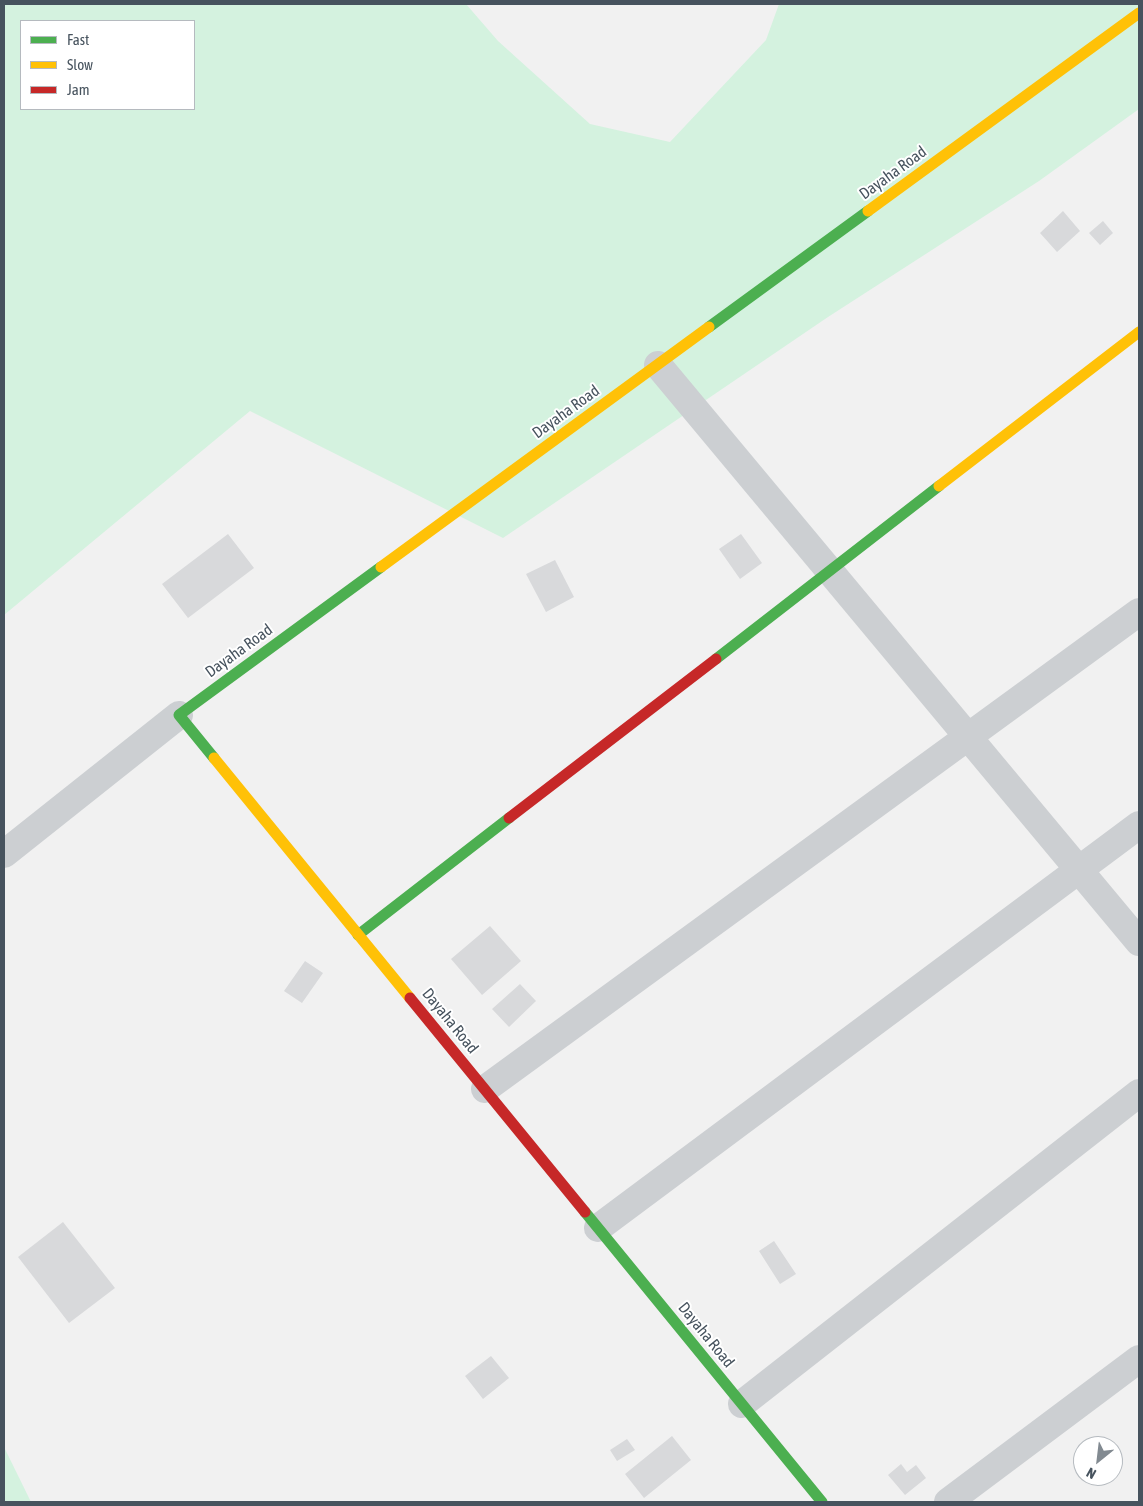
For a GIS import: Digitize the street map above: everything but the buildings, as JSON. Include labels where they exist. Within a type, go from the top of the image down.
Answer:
[{"type":"street","name":"Dayaha Road","points":[[822,1502],[179,716],[1139,13]]},
{"type":"street","points":[[358,934],[1139,332]]},
{"type":"street","points":[[658,365],[1139,942]]},
{"type":"street","points":[[485,1089],[1139,612]]},
{"type":"street","points":[[4,854],[179,716]]},
{"type":"street","points":[[598,1228],[1139,826]]},
{"type":"street","points":[[742,1404],[1139,1093]]},
{"type":"street","points":[[948,1502],[1139,1359]]},
{"type":"green space","points":[[4,4],[466,4],[498,41],[590,124],[670,142],[766,40],[779,4],[1139,4],[1139,109],[1039,181],[828,317],[503,538],[250,411],[4,615]]},
{"type":"green space","points":[[4,1447],[31,1502],[4,1502]]},
{"type":"traffic: fast","points":[[709,327],[868,211]]},
{"type":"traffic: fast","points":[[716,659],[939,486]]},
{"type":"traffic: fast","points":[[214,758],[179,715],[381,567]]},
{"type":"traffic: fast","points":[[358,935],[509,818]]},
{"type":"traffic: fast","points":[[585,1212],[822,1502]]},
{"type":"traffic: slow","points":[[868,211],[1139,13]]},
{"type":"traffic: slow","points":[[381,567],[709,327]]},
{"type":"traffic: slow","points":[[939,486],[1139,332]]},
{"type":"traffic: slow","points":[[214,758],[410,998]]},
{"type":"traffic: jam","points":[[509,818],[716,659]]},
{"type":"traffic: jam","points":[[410,998],[585,1212]]}]
